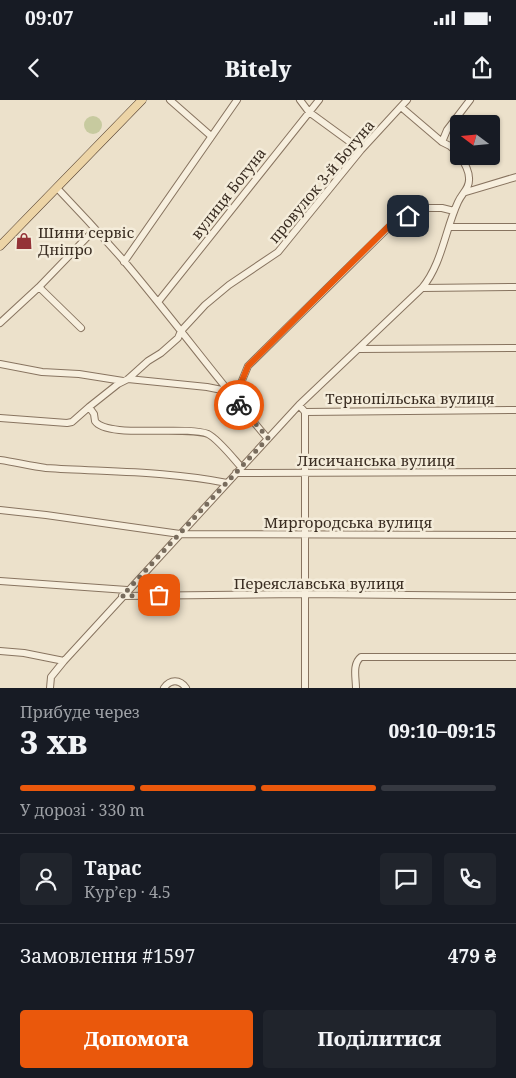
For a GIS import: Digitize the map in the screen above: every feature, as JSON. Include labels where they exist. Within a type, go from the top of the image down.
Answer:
[{"type":"main road","points":[[0,246],[142,100]]},
{"type":"street","points":[[170,100],[211,136]]},
{"type":"street","points":[[124,262],[237,100]]},
{"type":"street","points":[[300,100],[309,112],[361,150]]},
{"type":"street","name":"вулиця Богуна","points":[[158,302],[319,100]]},
{"type":"street","name":"провулок 3-й Богуна","points":[[0,418],[72,422],[139,368],[161,353],[178,338],[181,331],[205,305],[278,252],[361,150],[407,100]]},
{"type":"street","points":[[442,142],[447,130],[470,100]]},
{"type":"street","points":[[401,107],[442,142],[450,146]]},
{"type":"street","points":[[464,165],[470,176],[466,192]]},
{"type":"street","points":[[50,688],[51,676],[64,660],[236,472],[299,405],[422,288],[430,278],[459,199],[466,192],[516,177]]},
{"type":"street","points":[[57,188],[158,302],[229,393],[268,438]]},
{"type":"street","points":[[229,393],[241,383],[248,366],[389,226],[425,208],[442,208],[454,211]]},
{"type":"street","points":[[450,227],[516,227]]},
{"type":"street","points":[[0,323],[95,229]]},
{"type":"street","points":[[38,287],[81,328]]},
{"type":"street","points":[[422,288],[516,287]]},
{"type":"street","points":[[359,349],[516,348]]},
{"type":"street","points":[[0,364],[42,372],[207,387],[229,393]]},
{"type":"street","points":[[299,405],[305,412],[305,688]]},
{"type":"street","points":[[89,407],[94,414],[95,421],[101,427],[209,435],[241,467]]},
{"type":"street","name":"Тернопільська вулиця","points":[[305,412],[516,410]]},
{"type":"street","points":[[0,460],[43,468],[206,479],[226,483]]},
{"type":"street","name":"Лисичанська вулиця","points":[[236,472],[516,472]]},
{"type":"street","name":"Миргородська вулиця","points":[[0,510],[46,514],[180,534],[516,535]]},
{"type":"street","name":"Переяславська вулиця","points":[[0,581],[113,589],[125,593],[516,596]]},
{"type":"street","points":[[113,589],[115,603]]},
{"type":"street","points":[[0,651],[64,660]]},
{"type":"street","points":[[356,688],[355,666],[357,660],[361,657],[516,657]]},
{"type":"street","points":[[164,688],[169,682],[177,681],[184,684],[186,688]]},
{"type":"green space","points":[[89,116],[97,116],[102,121],[100,132],[89,134],[84,129],[84,121]]},
{"type":"way so far","points":[[159,595],[122,596],[268,438],[239,405]]},
{"type":"place","name":"Шини сервіс Дніпро","points":[[24,241]]},
{"type":"route","points":[[239,405],[231,395],[241,383],[248,366],[389,226],[408,216]]}]
